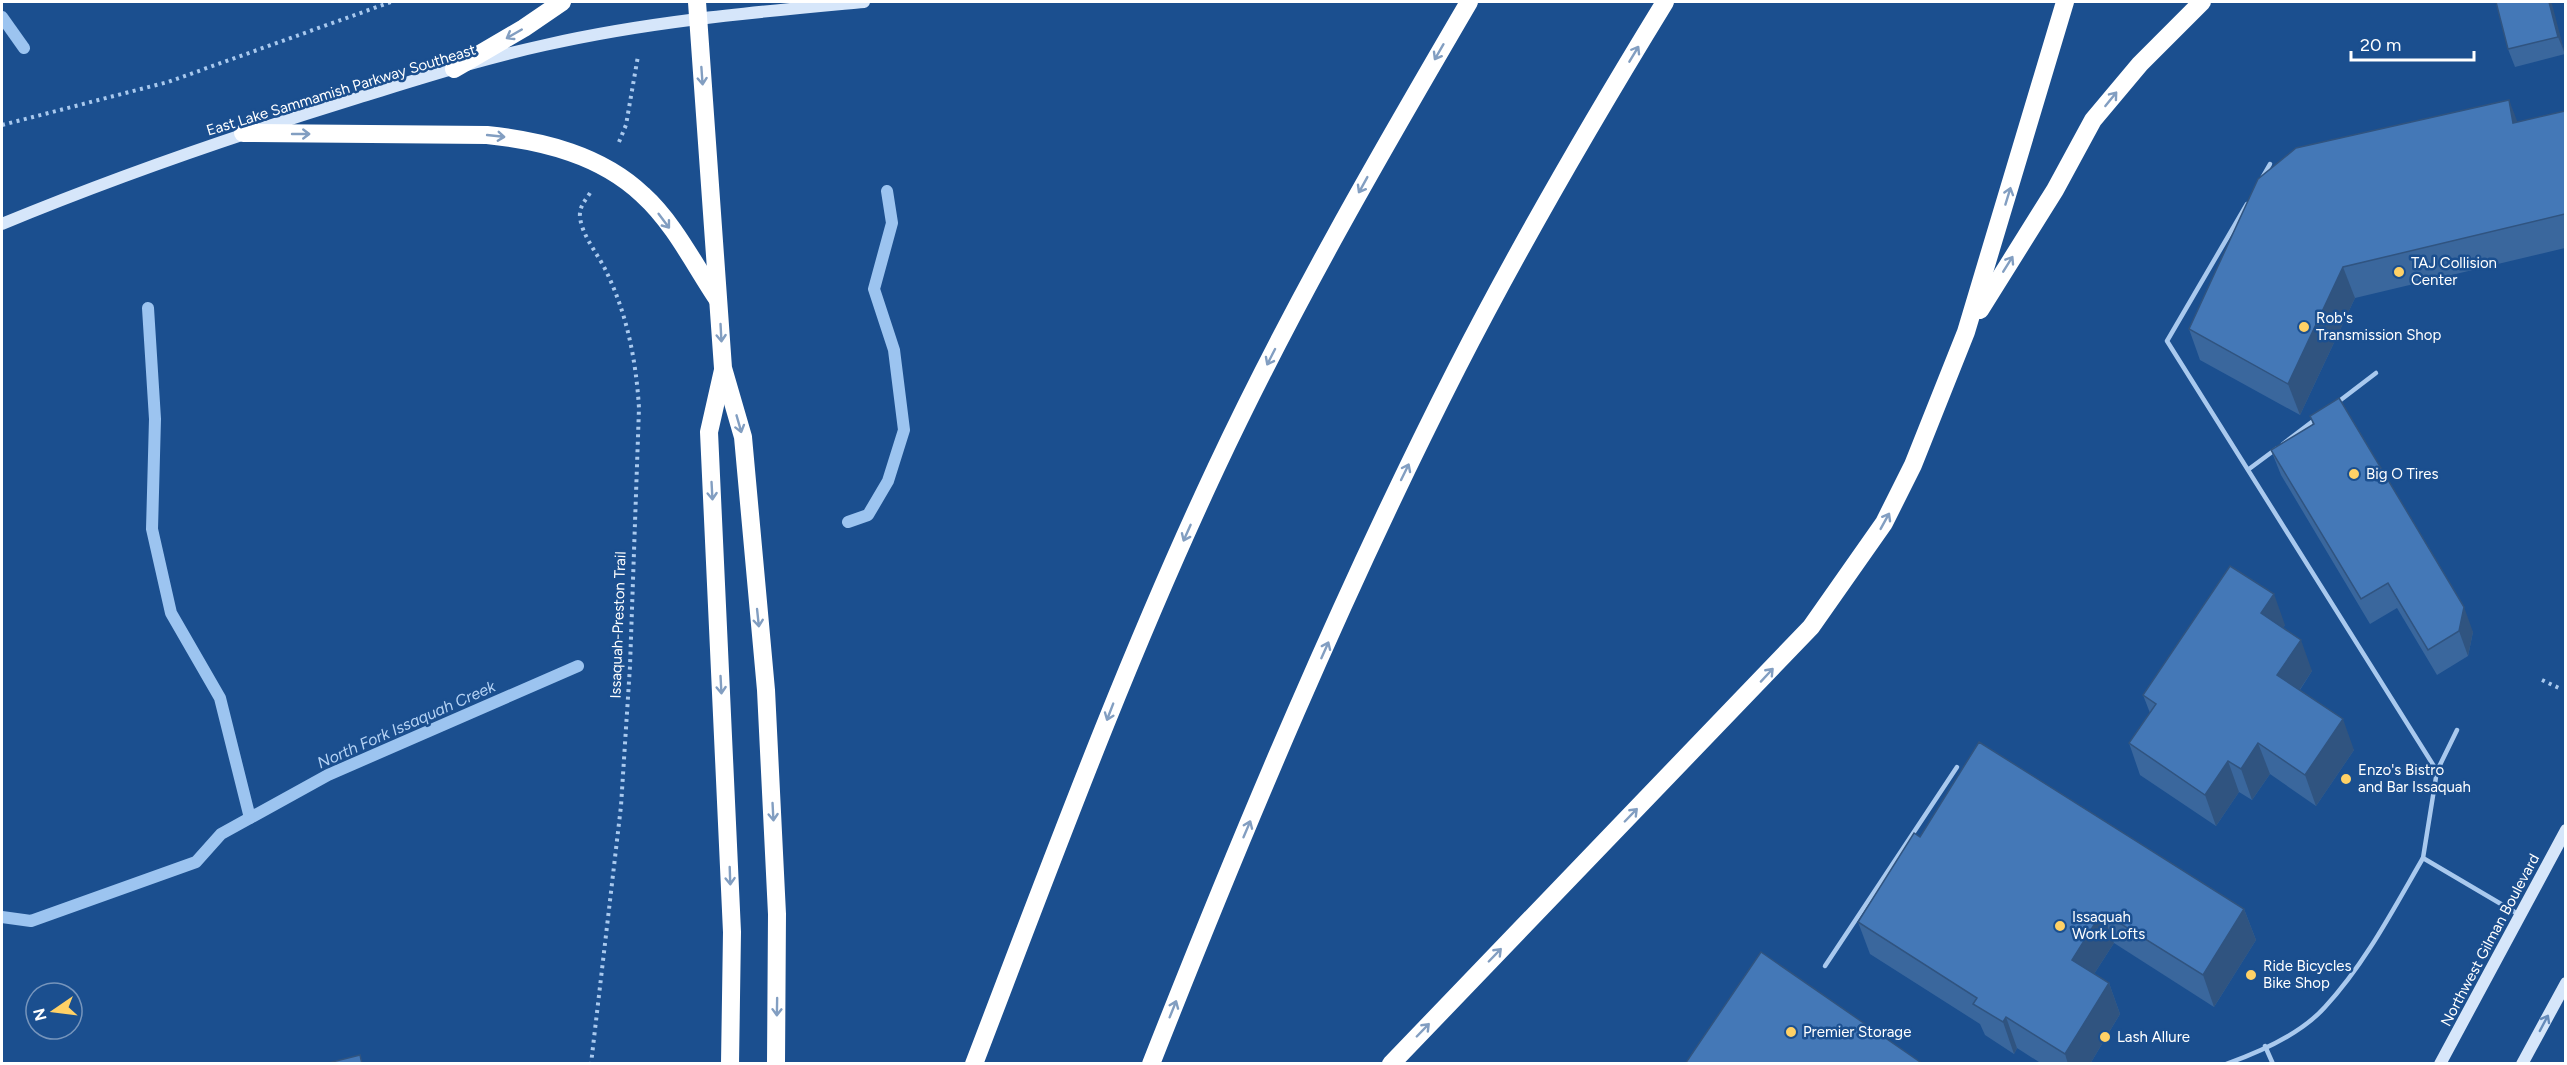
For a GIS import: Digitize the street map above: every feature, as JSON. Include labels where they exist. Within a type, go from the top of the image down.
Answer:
[{"type":"highway","points":[[454,69],[524,28],[562,2]]},
{"type":"highway","points":[[974,1064],[1125,673],[1216,467],[1308,284],[1469,2]]},
{"type":"highway","points":[[1151,1064],[1288,731],[1394,495],[1458,366],[1603,104],[1665,2]]},
{"type":"highway","points":[[1391,1064],[1811,627],[1884,523],[1913,465],[1966,332],[2065,2]]},
{"type":"highway","points":[[1966,332],[2055,190],[2093,120],[2140,64],[2202,2]]},
{"type":"highway","points":[[698,9],[723,368],[743,437],[766,690],[777,914],[776,1064]]},
{"type":"highway","points":[[243,133],[487,135],[525,139],[585,157],[622,176],[645,196],[720,301]]},
{"type":"highway","points":[[723,368],[709,432],[732,932],[730,1064]]},
{"type":"main road","name":"East Lake Sammamish Parkway Southeast","points":[[2,224],[95,185],[243,133],[454,69],[545,45],[698,9],[864,2]]},
{"type":"main road","name":"Northwest Gilman Boulevard","points":[[2440,1064],[2565,830]]},
{"type":"main road","points":[[2522,1064],[2565,982]]},
{"type":"lane","points":[[2259,183],[2270,164]]},
{"type":"lane","points":[[2253,193],[2167,341],[2437,771]]},
{"type":"lane","points":[[2331,407],[2376,373]]},
{"type":"lane","points":[[2249,469],[2322,414]]},
{"type":"lane","points":[[2226,1064],[2302,1027],[2325,1008],[2379,932],[2423,858],[2437,771],[2457,730]]},
{"type":"lane","points":[[1825,966],[1957,766]]},
{"type":"lane","points":[[2423,858],[2520,915]]},
{"type":"lane","points":[[2265,1047],[2273,1064]]},
{"type":"path","points":[[2,125],[168,82],[391,2]]},
{"type":"path","points":[[618,145],[628,113]]},
{"type":"path","name":"Issaquah-Preston Trail","points":[[586,198],[581,205],[579,216],[583,229],[606,270],[623,310],[636,373],[639,408],[630,666],[621,806],[591,1064]]},
{"type":"path","points":[[2542,680],[2561,689]]},
{"type":"building","points":[[2496,2],[2549,2],[2558,37],[2508,49]]},
{"type":"building","points":[[2509,100],[2513,123],[2565,111],[2565,214],[2343,267],[2288,384],[2189,329],[2258,179],[2296,148]]},
{"type":"building","points":[[2339,398],[2464,607],[2459,631],[2428,650],[2388,583],[2361,599],[2271,450],[2314,424],[2310,416]]},
{"type":"building","points":[[2230,566],[2274,594],[2261,613],[2301,640],[2277,675],[2343,719],[2305,775],[2258,743],[2241,769],[2228,761],[2205,795],[2129,743],[2156,704],[2143,695]]},
{"type":"building","name":"Issaquah Work Lofts","points":[[1979,742],[2244,909],[2203,975],[2102,912],[2072,960],[2109,983],[2065,1054],[2006,1017],[2003,1022],[1973,1004],[1977,998],[1858,922],[1914,833],[1920,837]]},
{"type":"building","points":[[1761,952],[1923,1064],[1685,1064]]},
{"type":"building","points":[[360,1055],[362,1064],[328,1064],[328,1063]]},
{"type":"waterway","name":"North Fork Issaquah Creek","points":[[2,17],[24,48]]},
{"type":"waterway","name":"North Fork Issaquah Creek","points":[[848,522],[868,515],[888,481],[904,430],[894,350],[874,289],[892,223],[887,191]]},
{"type":"waterway","name":"North Fork Issaquah Creek","points":[[148,308],[155,419],[152,529],[171,613],[220,698],[250,818]]},
{"type":"waterway","name":"North Fork Issaquah Creek","points":[[2,917],[31,921],[196,862],[221,834],[328,775],[578,666]]},
{"type":"place","name":"TAJ Collision Center","points":[[2399,272]]},
{"type":"place","name":"Rob's Transmission Shop","points":[[2304,327]]},
{"type":"place","name":"Big O Tires","points":[[2354,474]]},
{"type":"place","name":"Enzo's Bistro and Bar Issaquah","points":[[2346,779]]},
{"type":"place","name":"Issaquah Work Lofts","points":[[2060,926]]},
{"type":"place","name":"Ride Bicycles Bike Shop","points":[[2251,975]]},
{"type":"place","name":"Premier Storage","points":[[1791,1032]]},
{"type":"place","name":"Lash Allure","points":[[2105,1037]]}]
